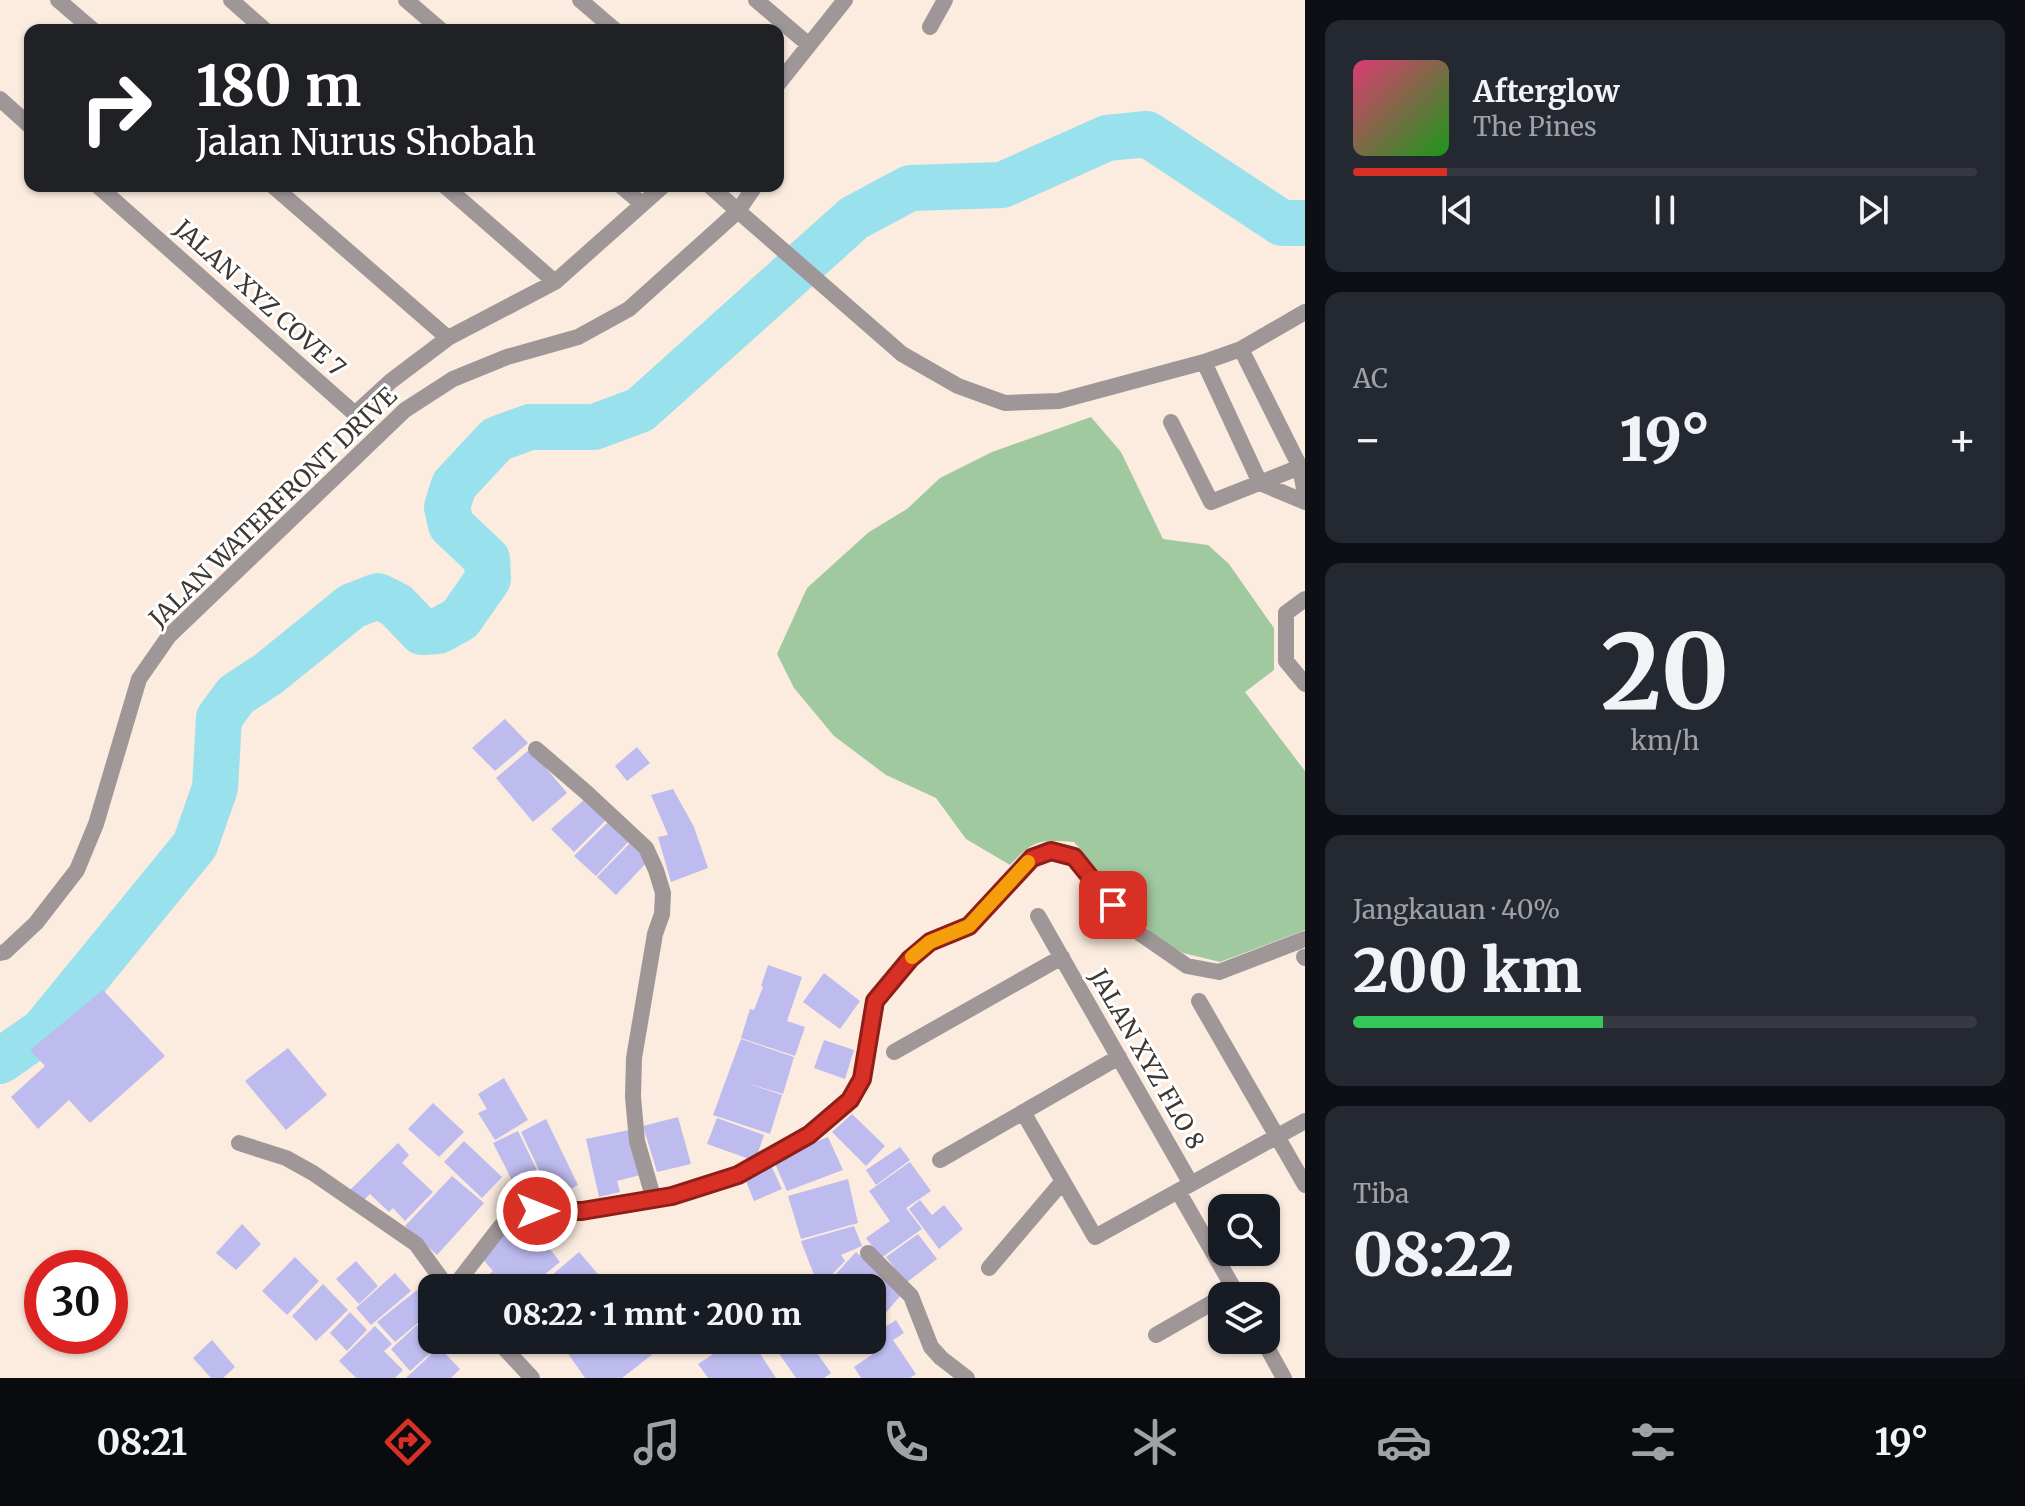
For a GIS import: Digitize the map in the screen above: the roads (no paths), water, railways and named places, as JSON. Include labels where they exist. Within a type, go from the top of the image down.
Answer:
[{"type":"street","points":[[58,0],[86,24]]},
{"type":"street","points":[[231,0],[258,24]]},
{"type":"street","points":[[406,0],[434,24]]},
{"type":"street","points":[[580,0],[608,24]]},
{"type":"street","points":[[756,0],[809,45]]},
{"type":"street","points":[[784,76],[845,0]]},
{"type":"street","points":[[930,27],[945,0]]},
{"type":"street","points":[[0,99],[24,121]]},
{"type":"street","name":"JALAN XYZ COVE 7","points":[[105,192],[355,414],[391,381],[448,338]]},
{"type":"street","points":[[280,192],[448,338],[555,282],[656,192]]},
{"type":"street","points":[[452,192],[555,282]]},
{"type":"street","points":[[628,192],[642,204]]},
{"type":"street","points":[[717,192],[902,354],[958,386],[1005,403],[1059,401],[1204,362],[1241,349],[1305,312]]},
{"type":"street","name":"JALAN WATERFRONT DRIVE","points":[[0,953],[5,952],[36,923],[77,870],[96,824],[139,679],[169,636],[405,410],[453,379],[507,357],[578,337],[629,309],[738,211],[751,192]]},
{"type":"street","points":[[1241,349],[1300,467],[1305,494]]},
{"type":"street","points":[[1204,362],[1260,483],[1305,502]]},
{"type":"street","points":[[1171,422],[1211,502],[1300,467]]},
{"type":"street","points":[[1305,599],[1286,613],[1286,661],[1305,684]]},
{"type":"street","points":[[536,749],[646,848],[663,893],[662,914],[655,934],[633,1071],[637,1141],[654,1200]]},
{"type":"street","points":[[462,1274],[501,1226],[523,1212],[582,1211],[654,1200],[738,1175],[809,1135],[850,1100],[862,1079],[875,1001],[910,959],[930,942],[969,926],[1032,858],[1051,851],[1074,857],[1132,928],[1187,966],[1219,972],[1305,939]]},
{"type":"street","name":"JALAN XYZ FLO 8","points":[[1038,916],[1119,1057],[1184,1187],[1224,1282]]},
{"type":"street","points":[[894,1052],[1062,957]]},
{"type":"street","points":[[1199,1001],[1305,1185]]},
{"type":"street","points":[[940,1160],[1119,1057]]},
{"type":"street","points":[[1023,1112],[1095,1237],[1305,1121]]},
{"type":"street","points":[[239,1143],[286,1158],[313,1173],[416,1244],[439,1274]]},
{"type":"street","points":[[989,1268],[1063,1181]]},
{"type":"street","points":[[868,1253],[911,1296],[931,1347],[967,1378]]},
{"type":"street","points":[[1156,1335],[1208,1307]]},
{"type":"street","points":[[510,1354],[532,1378]]},
{"type":"street","points":[[1271,1354],[1284,1378]]},
{"type":"waterway","points":[[0,1061],[43,1031],[195,845],[215,788],[219,718],[236,695],[268,674],[352,606],[378,596],[396,605],[422,632],[438,631],[460,619],[488,579],[487,559],[451,525],[447,507],[454,485],[497,439],[530,427],[594,427],[640,410],[854,218],[910,188],[1002,185],[1107,138],[1147,134],[1282,223],[1305,223]]}]
